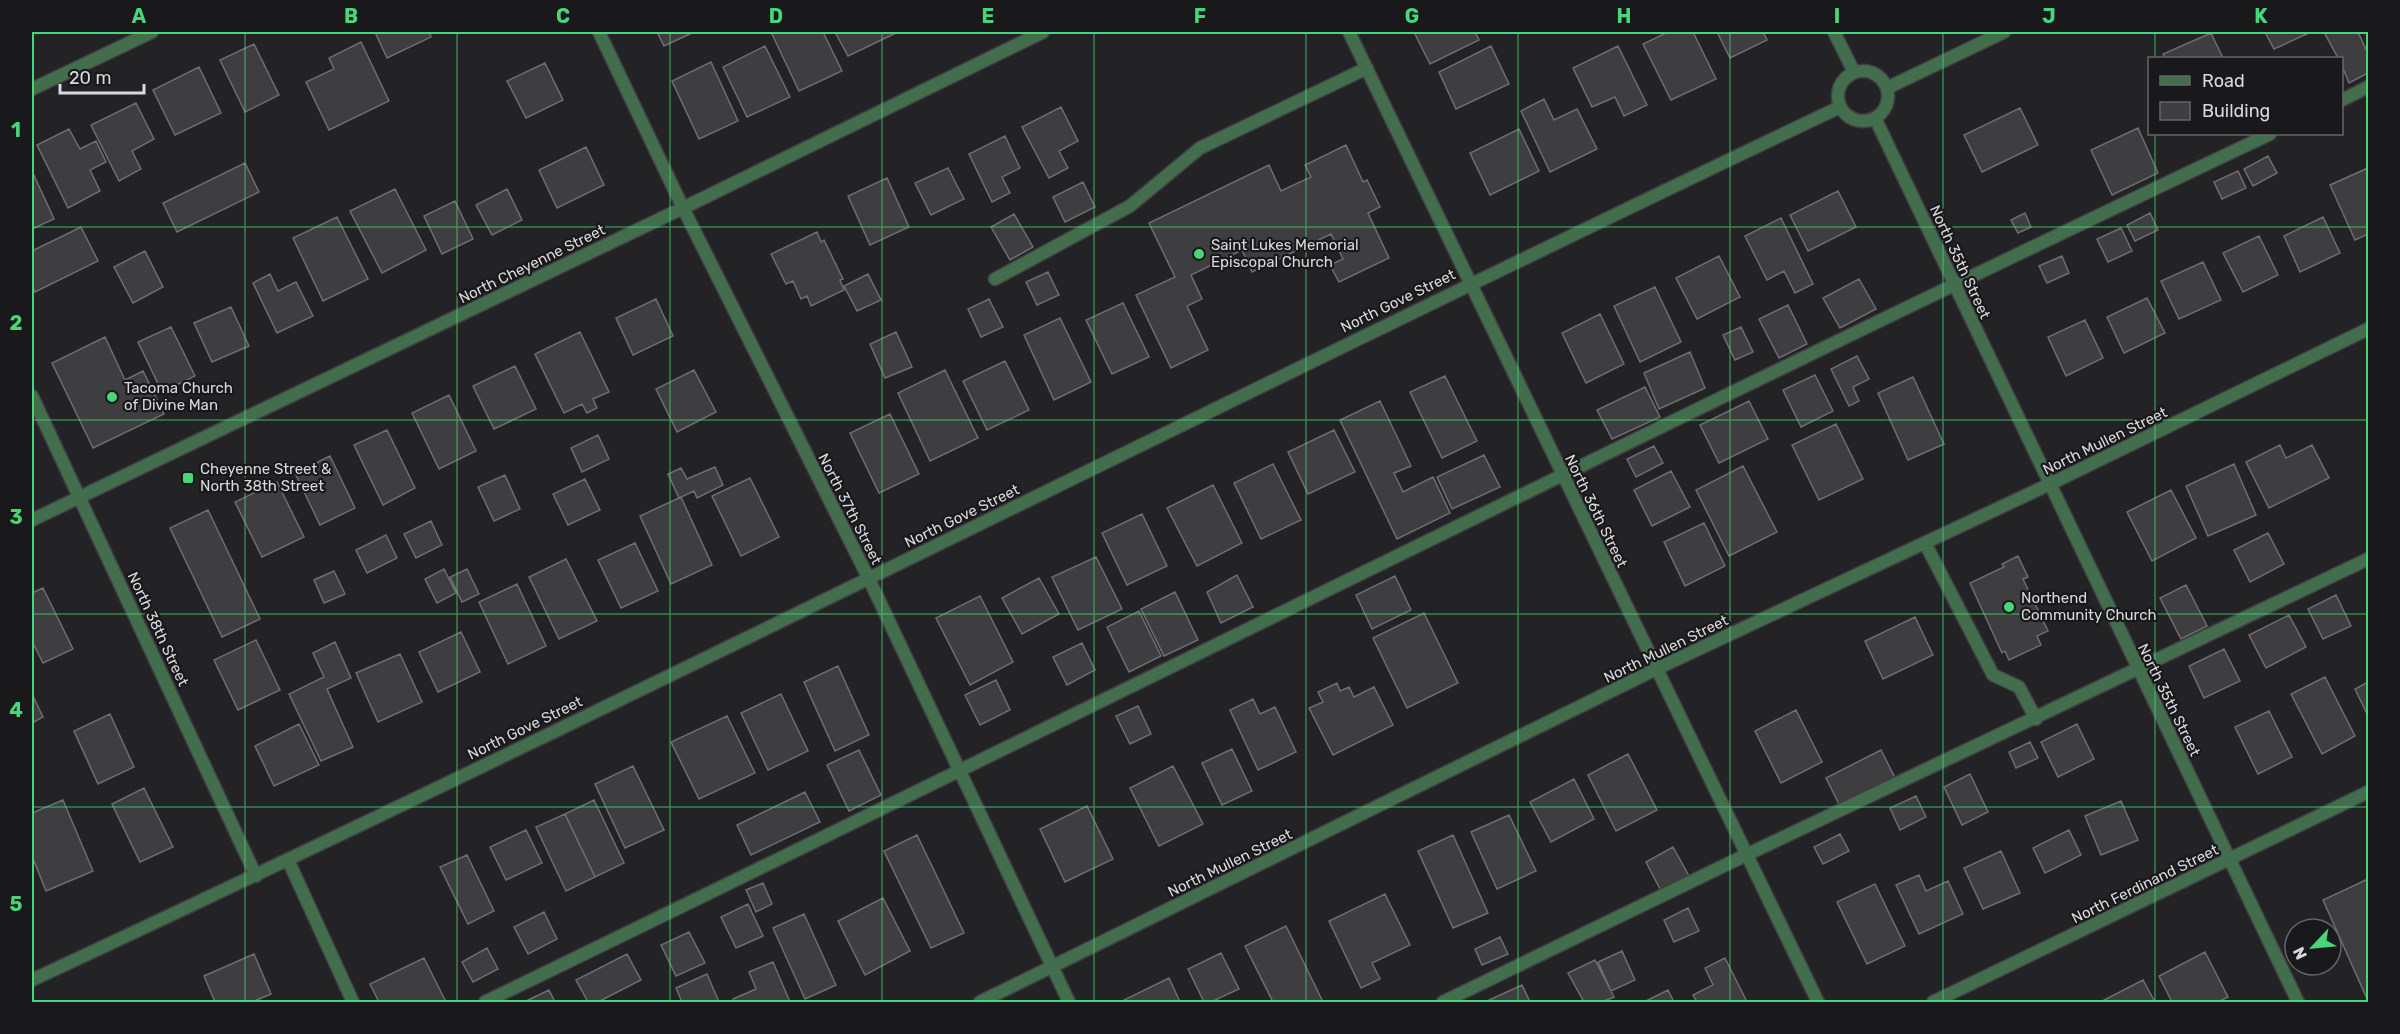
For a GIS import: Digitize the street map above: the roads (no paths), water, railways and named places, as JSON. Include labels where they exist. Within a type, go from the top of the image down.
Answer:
[{"type":"street","points":[[32,89],[152,32]]},
{"type":"street","name":"North 37th Street","points":[[599,32],[683,208],[869,579],[1069,1002]]},
{"type":"street","name":"North Cheyenne Street","points":[[32,520],[683,208],[1043,32]]},
{"type":"street","name":"North 36th Street","points":[[1349,32],[1818,1002]]},
{"type":"street","points":[[1834,32],[1854,72]]},
{"type":"street","points":[[1887,88],[2004,32]]},
{"type":"street","points":[[995,279],[1130,206],[1200,148],[1367,68]]},
{"type":"street","points":[[1854,72],[1874,73],[1887,88],[1888,97],[1875,118],[1853,120],[1846,116],[1840,107],[1838,93],[1847,77],[1854,72]]},
{"type":"street","points":[[2343,100],[2368,87]]},
{"type":"street","name":"North Gove Street","points":[[32,981],[256,876],[869,579],[1470,282],[1840,107]]},
{"type":"street","name":"North 35th Street","points":[[1875,118],[2137,670],[2298,1002]]},
{"type":"street","points":[[485,1002],[959,773],[1953,283],[2268,135]]},
{"type":"street","name":"North Mullen Street","points":[[980,1002],[1656,669],[2050,484],[2368,329]]},
{"type":"street","name":"North 38th Street","points":[[32,396],[256,876]]},
{"type":"street","points":[[1925,543],[1993,675],[2019,687],[2036,719]]},
{"type":"street","points":[[1443,1002],[1746,855],[2368,560]]},
{"type":"street","name":"North Ferdinand Street","points":[[1933,1002],[2368,792]]},
{"type":"street","points":[[288,860],[353,1002]]},
{"type":"place","name":"Saint Lukes Memorial Episcopal Church","points":[[1199,254]]},
{"type":"place","name":"Tacoma Church of Divine Man","points":[[112,397]]},
{"type":"place","name":"Cheyenne Street & North 38th Street","points":[[188,478]]},
{"type":"place","name":"Northend Community Church","points":[[2009,607]]}]
